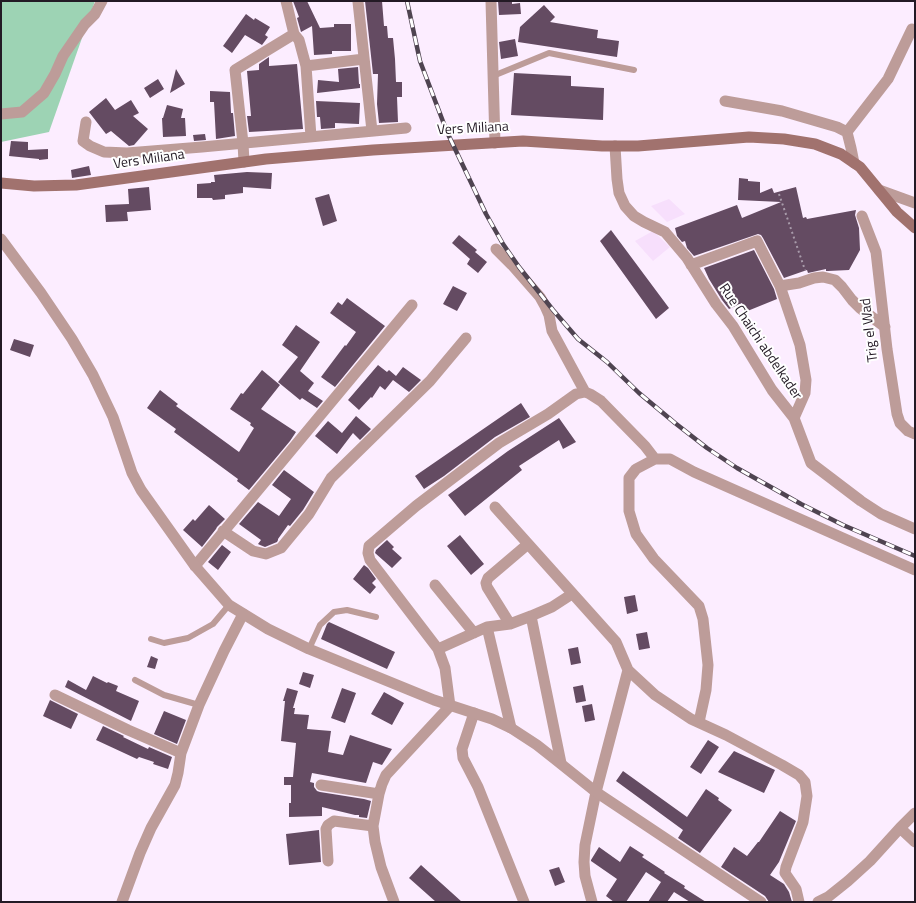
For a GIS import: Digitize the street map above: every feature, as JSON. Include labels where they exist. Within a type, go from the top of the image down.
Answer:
[{"type":"main road","name":"Vers Miliana","points":[[1,183],[34,186],[76,185],[266,159],[373,150],[523,141],[615,146],[646,146],[749,137],[784,139],[815,144],[841,154],[860,167],[897,212],[915,228]]},
{"type":"street","points":[[1,114],[22,112],[44,93],[63,56],[85,24],[95,14],[102,1]]},
{"type":"street","points":[[286,1],[294,34],[299,40],[306,66],[311,137]]},
{"type":"street","points":[[490,1],[495,143]]},
{"type":"street","points":[[358,2],[372,131]]},
{"type":"street","points":[[847,132],[888,79],[912,29]]},
{"type":"street","points":[[244,162],[236,70],[294,34]]},
{"type":"street","points":[[306,66],[364,59]]},
{"type":"street","points":[[725,101],[782,111],[837,127],[847,132],[854,163]]},
{"type":"street","points":[[86,122],[83,141],[104,152],[127,153],[406,128]]},
{"type":"street","name":"Rue Chaichi abdelkader","points":[[615,146],[619,193],[625,206],[634,216],[665,232],[687,258],[716,304],[733,326],[772,390],[794,418],[811,463],[861,501],[881,514],[915,529]]},
{"type":"street","points":[[879,190],[915,203]]},
{"type":"street","name":"Trig el Wad","points":[[862,216],[876,252],[887,349],[897,414],[900,423],[908,431],[915,434]]},
{"type":"street","points":[[1,239],[41,293],[72,339],[93,375],[113,417],[132,473],[141,490],[195,566],[229,605],[268,629],[309,649],[427,698],[492,719],[511,728],[561,763],[596,792],[761,902]]},
{"type":"street","points":[[691,265],[757,241],[780,286],[800,345],[806,380],[805,393],[794,418]]},
{"type":"street","points":[[496,249],[512,265],[545,306],[549,315],[552,331],[585,392]]},
{"type":"street","points":[[780,286],[799,284],[814,278],[823,277],[835,280],[860,308],[885,327]]},
{"type":"street","points":[[195,566],[412,305]]},
{"type":"street","points":[[223,531],[252,551],[266,554],[281,548],[309,514],[331,478],[430,381],[466,338]]},
{"type":"street","points":[[450,706],[445,668],[438,649],[370,560],[368,553],[369,546],[416,506],[499,443],[548,414],[576,394],[585,392],[601,401],[645,446],[655,459]]},
{"type":"street","points":[[699,722],[706,690],[708,664],[703,619],[699,606],[654,559],[636,534],[629,511],[629,478],[636,468],[655,459],[670,459],[694,472],[915,570]]},
{"type":"street","points":[[495,507],[616,642],[628,670],[655,695],[691,719],[782,765],[799,775],[805,782],[807,796],[803,822],[785,873],[796,889],[799,902]]},
{"type":"street","points":[[510,624],[486,583],[488,578],[528,544]]},
{"type":"street","points":[[435,585],[474,633]]},
{"type":"street","points":[[438,649],[488,627],[510,624],[531,616],[552,607],[572,594]]},
{"type":"street","points":[[122,902],[151,828],[175,785],[181,753],[199,705],[243,614]]},
{"type":"street","points":[[531,616],[561,763]]},
{"type":"street","points":[[488,627],[511,728]]},
{"type":"street","points":[[592,902],[585,876],[584,862],[586,845],[596,792],[628,670]]},
{"type":"street","points":[[55,695],[128,730],[181,753]]},
{"type":"street","points":[[394,902],[375,842],[373,826],[379,794],[386,775],[450,706]]},
{"type":"street","points":[[474,713],[462,749],[463,758],[478,787],[524,902]]},
{"type":"street","points":[[321,785],[379,794]]},
{"type":"street","points":[[818,902],[828,897],[848,882],[915,814]]},
{"type":"street","points":[[328,861],[326,829],[328,825],[334,822],[373,826]]},
{"type":"street","points":[[900,828],[915,842]]},
{"type":"lane","points":[[493,76],[549,53],[634,70]]},
{"type":"lane","points":[[151,639],[164,643],[188,638],[213,624],[229,605]]},
{"type":"lane","points":[[309,649],[320,625],[334,612],[347,610],[376,617]]},
{"type":"lane","points":[[135,680],[164,695],[199,705]]},
{"type":"path","points":[[779,194],[809,280]]},
{"type":"shaded area","points":[[669,199],[685,214],[667,222],[651,206]]},
{"type":"shaded area","points":[[653,231],[670,247],[653,261],[635,241]]},
{"type":"green space","points":[[1,1],[95,1],[49,132],[1,142]]},
{"type":"building","points":[[293,1],[307,1],[320,28],[334,27],[334,24],[351,24],[351,51],[332,51],[332,54],[314,55],[312,26],[301,32],[297,18],[299,17]]},
{"type":"building","points":[[365,1],[382,1],[384,26],[387,26],[388,38],[393,38],[396,82],[402,82],[402,97],[397,97],[398,122],[379,123],[377,104],[378,74],[373,74]]},
{"type":"building","points":[[498,1],[512,1],[512,4],[520,3],[521,14],[499,15]]},
{"type":"building","points":[[544,5],[555,17],[550,22],[598,30],[597,38],[619,41],[617,57],[518,42],[520,27]]},
{"type":"building","points":[[246,14],[254,20],[255,18],[270,27],[265,35],[268,37],[262,45],[245,35],[232,53],[223,46]]},
{"type":"building","points":[[515,39],[518,56],[501,59],[499,42]]},
{"type":"building","points":[[269,57],[269,66],[297,64],[303,129],[249,132],[247,116],[251,116],[247,71],[259,70],[259,64]]},
{"type":"building","points":[[358,67],[360,88],[317,93],[318,80],[339,82],[338,69]]},
{"type":"building","points":[[176,69],[185,84],[170,93]]},
{"type":"building","points":[[514,73],[571,76],[571,86],[604,88],[603,120],[511,115]]},
{"type":"building","points":[[158,79],[164,89],[150,98],[144,88]]},
{"type":"building","points":[[210,91],[230,92],[231,113],[233,113],[235,136],[216,139],[214,102],[210,102]]},
{"type":"building","points":[[106,98],[115,110],[131,100],[139,113],[133,116],[148,129],[134,145],[129,146],[111,131],[106,134],[89,112]]},
{"type":"building","points":[[316,101],[360,103],[359,124],[335,123],[335,128],[321,129],[320,117],[317,117]]},
{"type":"building","points":[[167,105],[183,109],[181,118],[185,118],[186,136],[163,137],[162,118]]},
{"type":"building","points":[[205,134],[206,140],[194,141],[193,135]]},
{"type":"building","points":[[11,141],[28,142],[28,150],[48,149],[48,159],[39,160],[9,156]]},
{"type":"building","points":[[89,166],[91,175],[72,178],[71,170]]},
{"type":"building","points":[[247,172],[272,173],[271,189],[243,187],[243,193],[225,195],[225,199],[213,200],[212,198],[197,198],[197,184],[215,182],[214,175]]},
{"type":"building","points":[[739,178],[748,179],[748,181],[760,182],[760,193],[772,188],[774,193],[796,187],[803,218],[806,217],[807,219],[856,210],[855,215],[859,228],[860,250],[849,270],[826,271],[826,269],[808,273],[807,270],[784,278],[763,238],[758,234],[694,256],[687,248],[685,241],[682,242],[677,236],[675,228],[737,205],[742,218],[781,202],[738,200]]},
{"type":"building","points":[[149,187],[151,210],[127,212],[128,221],[106,222],[105,205],[129,204],[128,189]]},
{"type":"building","points":[[329,194],[337,221],[323,226],[315,198]]},
{"type":"building","points":[[611,230],[669,308],[656,319],[600,241]]},
{"type":"building","points":[[459,235],[477,250],[475,252],[487,262],[478,273],[467,264],[470,259],[452,243]]},
{"type":"building","points":[[754,250],[774,289],[777,299],[745,312],[742,303],[729,309],[709,279],[704,268]]},
{"type":"building","points":[[453,286],[467,293],[457,311],[443,304]]},
{"type":"building","points":[[347,298],[385,326],[335,387],[321,377],[356,332],[330,313],[338,302],[342,305]]},
{"type":"building","points":[[296,325],[320,342],[300,371],[314,383],[308,391],[323,401],[317,408],[302,398],[300,400],[278,382],[298,357],[282,345]]},
{"type":"building","points":[[14,339],[34,345],[30,357],[10,350]]},
{"type":"building","points":[[378,365],[387,372],[389,370],[396,376],[403,367],[421,380],[409,392],[393,380],[385,390],[380,386],[372,398],[371,397],[359,410],[348,400]]},
{"type":"building","points":[[262,370],[280,385],[261,409],[296,432],[249,490],[237,481],[238,479],[174,432],[176,429],[147,408],[160,390],[178,404],[176,406],[239,452],[254,428],[250,425],[251,423],[230,409],[241,393],[243,394]]},
{"type":"building","points":[[521,403],[530,417],[495,437],[444,476],[424,489],[415,476]]},
{"type":"building","points":[[356,416],[371,429],[360,440],[353,433],[337,454],[315,436],[328,421],[342,433]]},
{"type":"building","points":[[559,418],[576,442],[563,449],[559,440],[519,466],[522,470],[465,516],[448,495],[508,451]]},
{"type":"building","points":[[284,470],[314,492],[303,510],[290,526],[288,525],[277,542],[265,547],[258,544],[261,540],[239,524],[258,502],[279,516],[291,499],[272,485]]},
{"type":"building","points":[[209,505],[225,519],[202,547],[183,530],[193,519],[195,521]]},
{"type":"building","points":[[460,535],[484,564],[471,575],[447,546]]},
{"type":"building","points":[[387,540],[394,547],[392,549],[402,558],[392,568],[375,553],[376,550]]},
{"type":"building","points":[[222,545],[231,552],[218,570],[208,562]]},
{"type":"building","points":[[364,565],[376,579],[372,583],[376,587],[370,594],[353,579]]},
{"type":"building","points":[[635,595],[638,611],[627,614],[624,597]]},
{"type":"building","points":[[329,622],[395,652],[387,669],[321,639]]},
{"type":"building","points":[[647,632],[650,648],[639,650],[636,634]]},
{"type":"building","points":[[578,647],[581,663],[571,665],[568,649]]},
{"type":"building","points":[[151,656],[158,659],[155,669],[147,667]]},
{"type":"building","points":[[303,672],[314,675],[310,688],[299,684]]},
{"type":"building","points":[[93,676],[107,683],[108,682],[118,686],[116,691],[139,701],[131,721],[65,687],[68,680],[86,690]]},
{"type":"building","points":[[583,685],[586,701],[576,703],[573,687]]},
{"type":"building","points":[[287,688],[298,691],[293,708],[295,708],[294,714],[309,715],[307,729],[331,731],[328,752],[343,755],[350,735],[392,749],[382,765],[373,762],[366,783],[312,773],[310,782],[314,783],[314,787],[317,791],[371,801],[367,818],[322,807],[322,816],[289,817],[291,785],[284,785],[284,777],[293,777],[296,743],[281,741],[285,701],[283,701]]},
{"type":"building","points":[[342,688],[356,693],[345,723],[331,718]]},
{"type":"building","points":[[384,692],[404,703],[392,725],[371,714]]},
{"type":"building","points":[[50,700],[78,714],[71,729],[43,716]]},
{"type":"building","points":[[592,704],[595,720],[585,722],[582,706]]},
{"type":"building","points":[[164,711],[186,720],[177,744],[154,734]]},
{"type":"building","points":[[103,726],[148,749],[149,747],[172,757],[168,769],[139,757],[137,759],[96,740]]},
{"type":"building","points":[[708,740],[719,747],[701,774],[690,767]]},
{"type":"building","points":[[734,751],[775,770],[764,793],[718,772]]},
{"type":"building","points":[[623,771],[687,817],[706,789],[732,810],[700,853],[678,838],[683,830],[616,781]]},
{"type":"building","points":[[780,811],[796,821],[779,862],[770,875],[784,884],[789,892],[792,902],[769,902],[765,896],[721,867],[734,847],[747,856],[759,842]]},
{"type":"building","points":[[319,830],[321,862],[289,865],[286,834]]},
{"type":"building","points":[[630,846],[644,855],[642,857],[665,872],[664,873],[685,886],[684,888],[706,902],[690,902],[674,892],[667,902],[648,902],[661,882],[646,872],[626,902],[614,902],[606,896],[617,879],[591,860],[599,847],[620,862]]},
{"type":"building","points":[[421,865],[462,902],[436,902],[409,878]]},
{"type":"building","points":[[559,867],[565,882],[555,886],[549,870]]},
{"type":"railway","points":[[407,1],[420,61],[447,132],[486,214],[503,244],[519,267],[578,339],[607,362],[639,393],[675,423],[707,448],[737,468],[801,504],[843,525],[915,556]]}]
